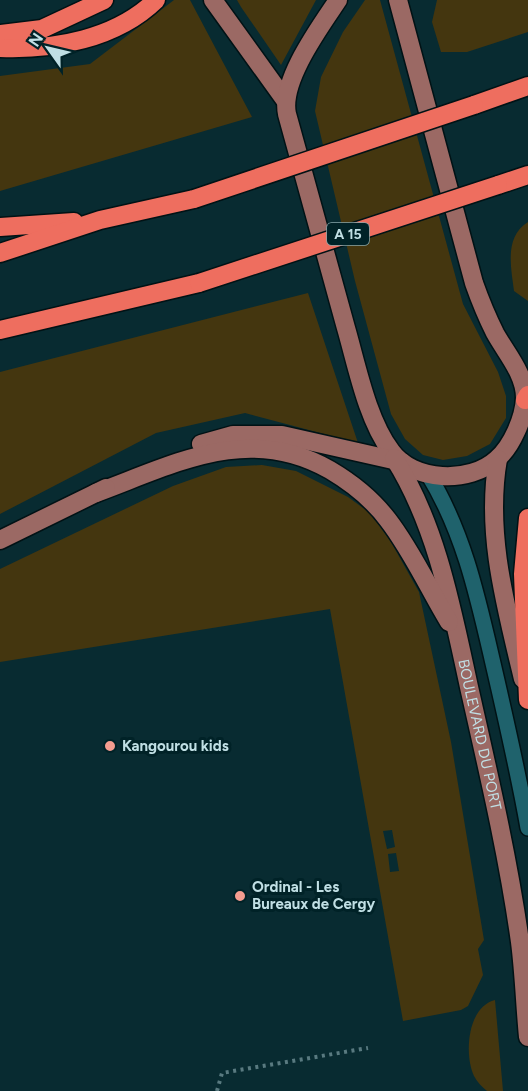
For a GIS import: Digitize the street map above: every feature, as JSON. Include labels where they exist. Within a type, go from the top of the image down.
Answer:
[{"type":"highway","points":[[0,34],[42,29],[104,0]]},
{"type":"highway","points":[[0,48],[77,43],[114,28],[156,0]]},
{"type":"highway","points":[[0,253],[100,220],[194,199],[528,86]]},
{"type":"highway","name":"A 15","points":[[0,330],[199,283],[528,175]]},
{"type":"highway","points":[[0,227],[100,220]]},
{"type":"highway","points":[[528,518],[523,574],[528,701]]},
{"type":"main road","points":[[213,0],[286,107],[361,378],[379,432],[399,462]]},
{"type":"main road","points":[[286,107],[301,62],[338,0]]},
{"type":"main road","points":[[0,540],[196,445],[233,435],[282,435],[399,462],[428,474],[462,475],[487,467],[498,459],[514,435],[526,397],[520,376],[489,320],[474,283],[398,0]]},
{"type":"main road","points":[[96,493],[173,465],[236,447],[282,450],[305,458],[353,486],[389,520],[458,637]]},
{"type":"main road","points":[[498,459],[492,497],[496,546],[528,701]]},
{"type":"main road","name":"BOULEVARD DU PORT","points":[[399,462],[432,541],[458,637],[511,885],[520,943],[528,1037]]},
{"type":"lane","points":[[428,474],[450,513],[461,540],[492,659],[528,828]]},
{"type":"path","points":[[217,1091],[222,1073],[368,1048]]},
{"type":"shaded area","points":[[174,0],[190,0],[252,117],[0,191],[0,76],[90,64]]},
{"type":"shaded area","points":[[237,0],[316,0],[281,65]]},
{"type":"shaded area","points":[[365,0],[380,0],[463,304],[498,372],[506,396],[506,418],[490,444],[467,456],[443,460],[423,455],[405,439],[391,414],[355,281],[315,111],[321,77],[343,32]]},
{"type":"shaded area","points":[[437,0],[528,0],[528,32],[467,52],[441,52],[432,22]]},
{"type":"shaded area","points":[[528,222],[528,301],[514,291],[511,253],[515,236]]},
{"type":"shaded area","points":[[308,293],[358,443],[245,413],[156,433],[0,514],[0,372]]},
{"type":"shaded area","points":[[262,465],[296,471],[348,497],[370,513],[391,542],[419,592],[451,742],[484,940],[478,949],[483,975],[468,1006],[461,1010],[403,1021],[330,609],[0,662],[0,569],[173,486],[226,467]],"holes":[[[392,830],[395,847],[387,849],[383,831]],[[396,853],[399,871],[390,872],[388,854]]]},
{"type":"shaded area","points":[[495,1000],[503,1091],[487,1091],[474,1076],[471,1067],[470,1033],[478,1012],[486,1004]]},
{"type":"place","name":"Kangourou kids","points":[[110,746]]},
{"type":"place","name":"Ordinal - Les Bureaux de Cergy","points":[[240,896]]}]
